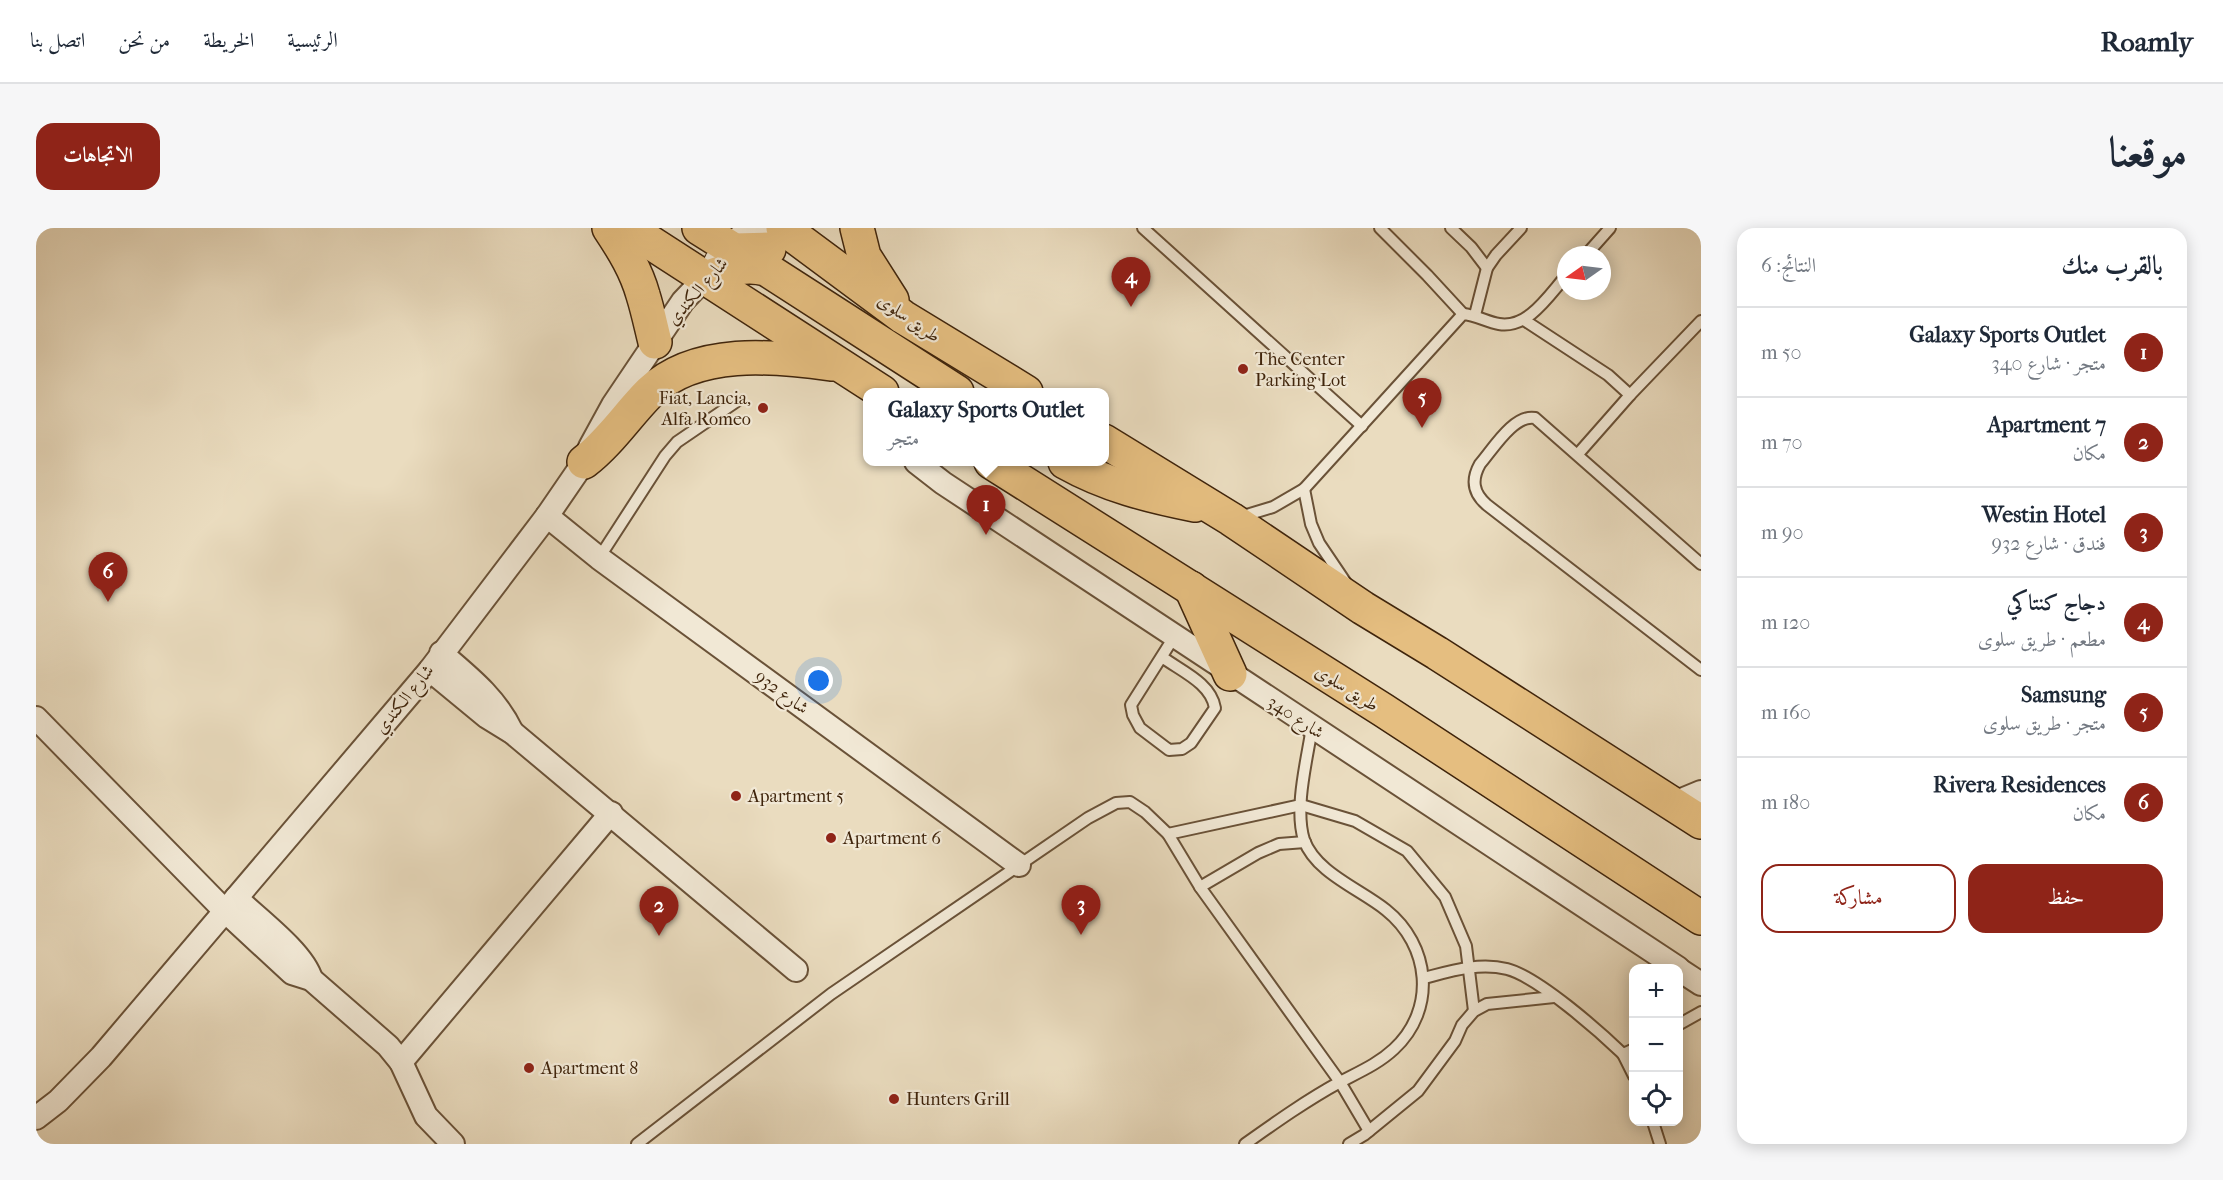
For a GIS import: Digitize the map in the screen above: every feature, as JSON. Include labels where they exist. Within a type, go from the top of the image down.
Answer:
[{"type":"main road","points":[[609,228],[632,265],[644,296],[656,342]]},
{"type":"main road","points":[[628,228],[874,388]]},
{"type":"main road","points":[[699,228],[745,239],[753,251],[772,248],[795,231]]},
{"type":"main road","points":[[857,228],[864,256],[903,317]]},
{"type":"main road","name":"طريق سلوى","points":[[795,231],[903,317],[1018,388]]},
{"type":"main road","points":[[705,278],[734,268],[755,266],[765,269],[949,388]]},
{"type":"main road","points":[[584,462],[599,451],[652,391],[677,373],[715,362],[753,357],[781,358],[838,366]]},
{"type":"main road","points":[[1109,444],[1223,514],[1363,608],[1687,798],[1701,822]]},
{"type":"main road","name":"طريق سلوى","points":[[996,466],[1383,710],[1701,918]]},
{"type":"main road","points":[[1073,466],[1128,490],[1223,514]]},
{"type":"main road","points":[[1191,588],[1230,674]]},
{"type":"street","points":[[736,298],[765,269],[795,231]]},
{"type":"street","name":"شارع الكندي","points":[[36,1118],[58,1101],[101,1057],[435,662],[547,516],[584,462],[613,405],[683,301],[745,239]]},
{"type":"street","name":"شارع 340","points":[[921,466],[943,483],[1174,637],[1670,964]]},
{"type":"street","name":"شارع 932","points":[[547,516],[599,558],[1019,865]]},
{"type":"street","points":[[435,662],[485,691],[506,718],[513,733],[796,970]]},
{"type":"street","points":[[36,718],[230,905],[304,962],[311,979],[372,1031],[401,1062],[426,1116],[453,1144]]},
{"type":"street","points":[[401,1062],[610,813]]},
{"type":"street","name":"شارع 340","points":[[1683,972],[1701,984]]},
{"type":"lane","points":[[1143,228],[1362,426]]},
{"type":"lane","points":[[1380,228],[1463,314],[1475,315],[1500,324],[1512,324],[1524,320],[1557,285]]},
{"type":"lane","points":[[1451,228],[1471,247],[1487,268]]},
{"type":"lane","points":[[1475,315],[1487,268],[1521,228]]},
{"type":"lane","points":[[1594,246],[1610,228]]},
{"type":"lane","points":[[1223,514],[1252,515],[1274,507],[1304,489],[1463,314]]},
{"type":"lane","points":[[1524,320],[1608,375],[1630,395]]},
{"type":"lane","points":[[1578,454],[1630,395],[1701,321]]},
{"type":"lane","points":[[599,558],[665,456],[677,442],[738,401]]},
{"type":"lane","points":[[1701,564],[1541,422],[1529,417],[1522,418],[1480,464],[1474,481],[1479,499],[1701,670]]},
{"type":"lane","points":[[1304,489],[1311,524],[1319,543],[1363,608]]},
{"type":"lane","points":[[1162,657],[1204,687],[1214,697],[1215,708],[1191,743],[1182,749],[1169,750],[1140,728],[1131,705],[1174,637]]},
{"type":"lane","points":[[1245,1144],[1277,1121],[1340,1082],[1368,1068],[1394,1049],[1406,1036],[1423,1000],[1424,978],[1404,929],[1387,911],[1321,865],[1305,842],[1301,823],[1301,805],[1312,727]]},
{"type":"lane","points":[[637,1144],[831,994],[1088,818],[1116,803],[1130,802],[1145,812],[1168,834],[1200,887],[1340,1082],[1369,1131]]},
{"type":"lane","points":[[1168,834],[1301,805],[1355,821],[1407,851],[1445,897],[1466,946],[1474,1011]]},
{"type":"lane","points":[[1200,887],[1258,853],[1279,844],[1305,842]]},
{"type":"lane","points":[[1424,978],[1469,967],[1507,969],[1535,983],[1603,1035],[1623,1054],[1632,1072]]},
{"type":"lane","points":[[1349,1144],[1369,1131],[1418,1091],[1455,1041],[1462,1025],[1474,1011],[1487,1005],[1554,997]]},
{"type":"lane","points":[[1683,1022],[1701,1012]]},
{"type":"lane","points":[[1623,1054],[1629,1051]]},
{"type":"lane","points":[[1654,1126],[1660,1144]]},
{"type":"place","name":"دجاج كنتاكي","points":[[1131,307]]},
{"type":"place","name":"The Center Parking Lot","points":[[1243,369]]},
{"type":"place","name":"Fiat, Lancia, Alfa Romeo","points":[[763,408]]},
{"type":"place","name":"Samsung","points":[[1422,428]]},
{"type":"place","name":"Galaxy Sports Outlet","points":[[986,535]]},
{"type":"place","name":"Rivera Residences","points":[[108,602]]},
{"type":"place","name":"Apartment 5","points":[[736,796]]},
{"type":"place","name":"Apartment 6","points":[[831,838]]},
{"type":"place","name":"Westin Hotel","points":[[1081,935]]},
{"type":"place","name":"Apartment 7","points":[[659,936]]},
{"type":"place","name":"Apartment 8","points":[[529,1068]]},
{"type":"place","name":"Hunters Grill","points":[[894,1099]]}]
